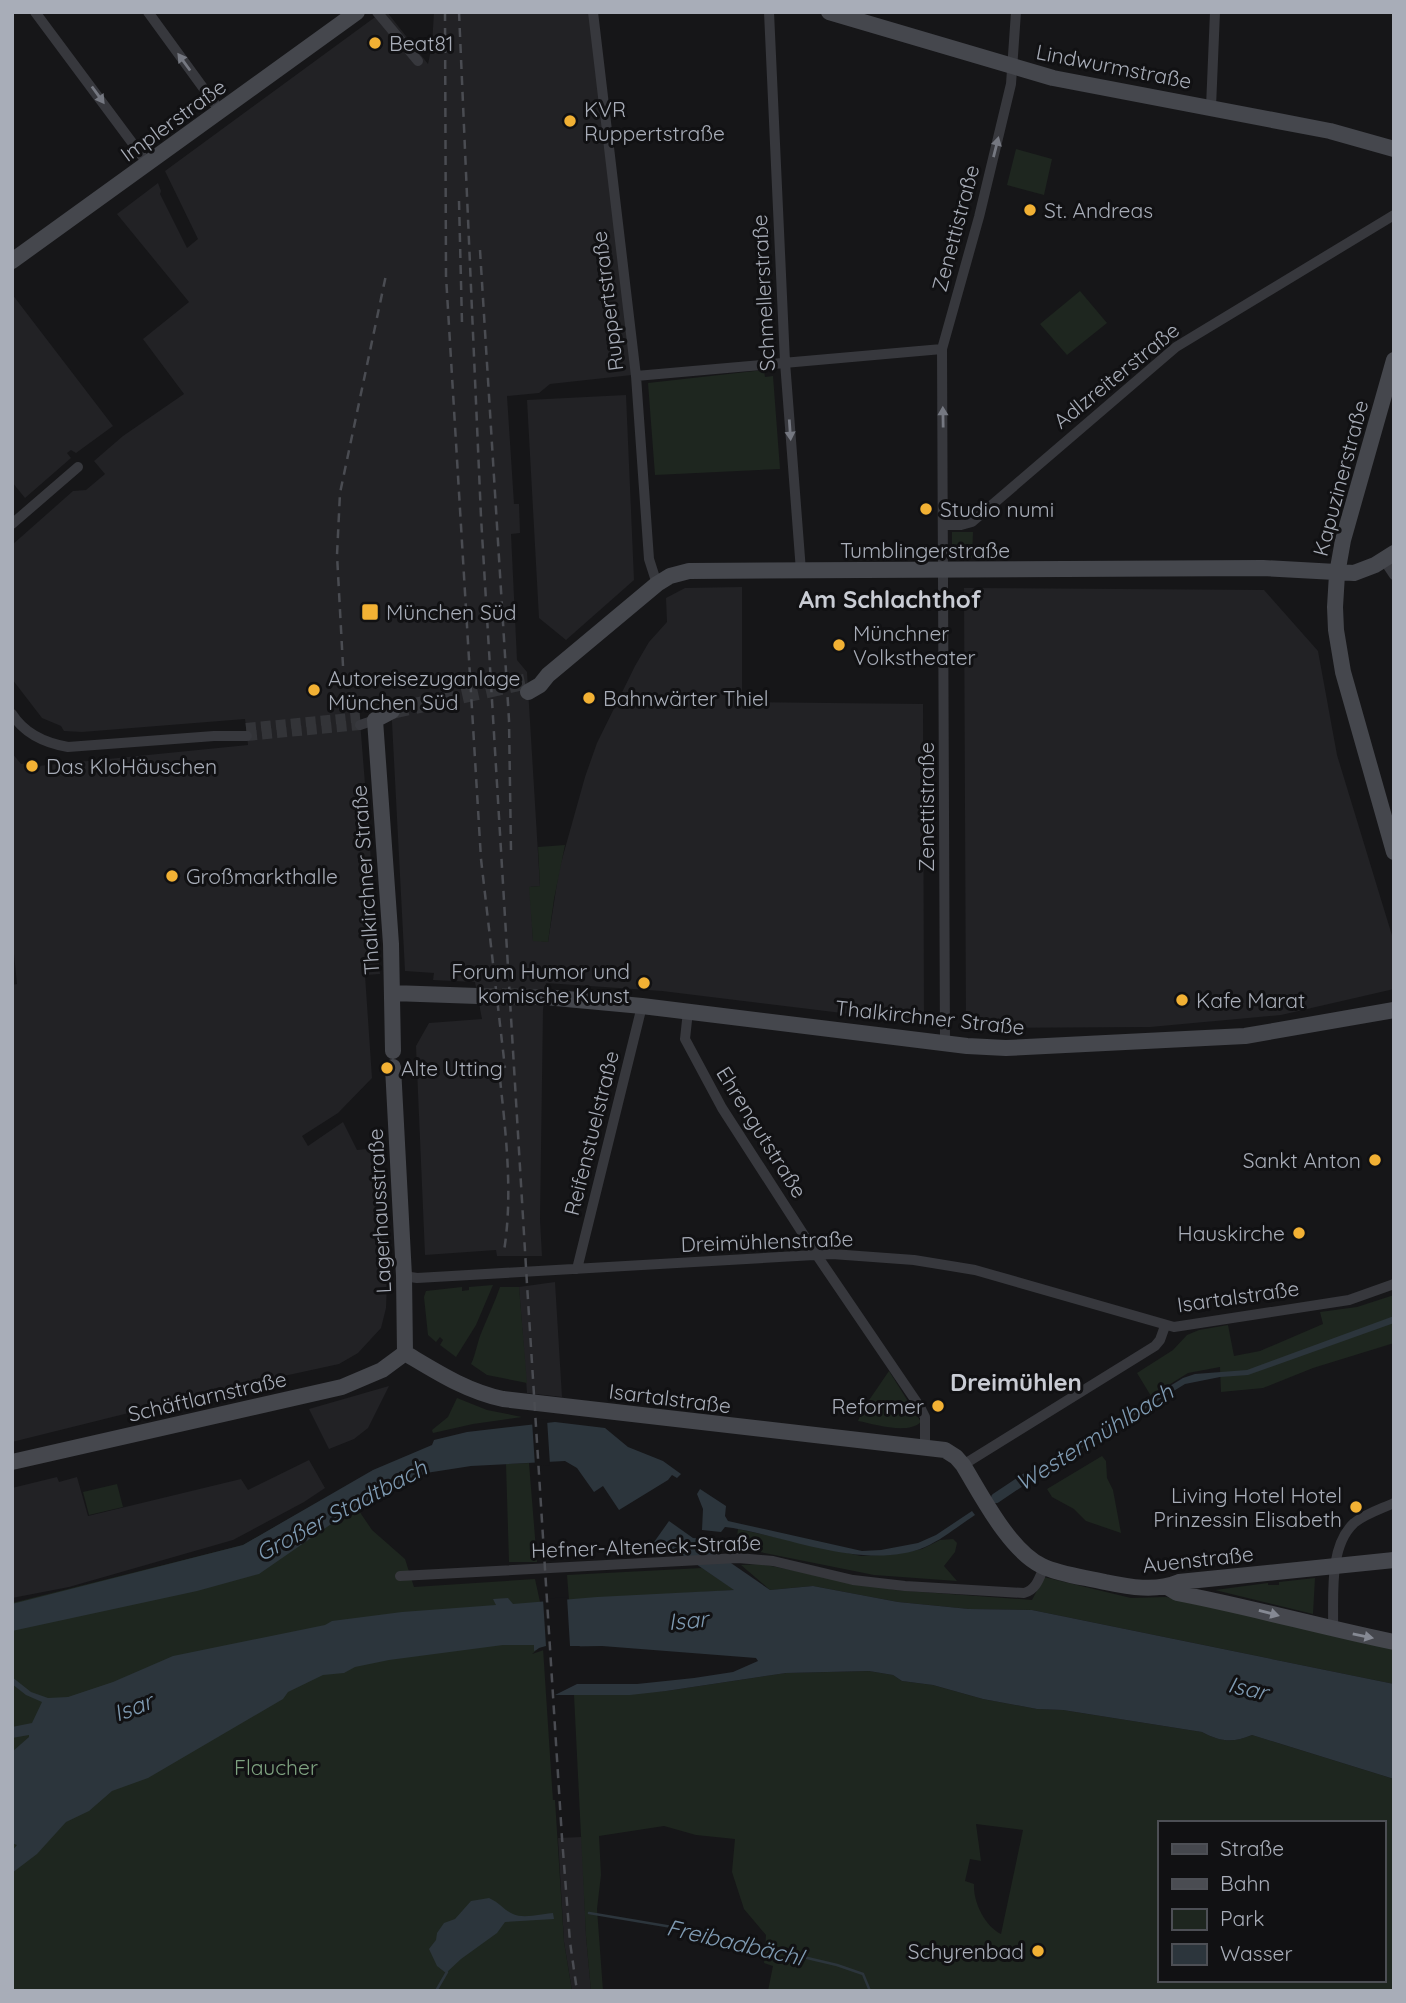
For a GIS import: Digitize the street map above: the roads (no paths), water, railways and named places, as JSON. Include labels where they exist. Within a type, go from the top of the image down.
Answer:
[{"type":"main road","name":"Implerstraße","points":[[12,261],[357,12]]},
{"type":"main road","name":"Lindwurmstraße","points":[[829,12],[1094,87],[1330,131],[1394,149]]},
{"type":"main road","name":"Kapuzinerstraße","points":[[1394,360],[1343,540],[1337,574],[1336,630],[1343,672],[1394,852]]},
{"type":"main road","name":"Tumblingerstraße","points":[[528,687],[548,675],[657,584],[676,574],[693,570],[1264,568],[1337,574],[1359,572],[1389,556]]},
{"type":"main road","name":"Thalkirchner Straße","points":[[392,716],[365,720],[393,993],[478,996]]},
{"type":"main road","name":"Lagerhausstraße","points":[[393,993],[393,1059],[404,1276],[405,1353]]},
{"type":"main road","name":"Thalkirchner Straße","points":[[545,997],[642,1006],[979,1047],[1038,1048],[1245,1037],[1394,1010]]},
{"type":"main road","name":"Isartalstraße","points":[[405,1353],[458,1384],[481,1394],[503,1399],[932,1447]]},
{"type":"main road","name":"Schäftlarnstraße","points":[[12,1462],[342,1387],[382,1370],[405,1353]]},
{"type":"main road","name":"Auenstraße","points":[[932,1447],[956,1457],[1022,1553],[1044,1567],[1126,1586],[1167,1587],[1179,1582],[1394,1560]]},
{"type":"main road","points":[[1167,1587],[1177,1593],[1394,1642]]},
{"type":"street","points":[[35,12],[148,164]]},
{"type":"street","points":[[148,12],[220,111]]},
{"type":"street","points":[[377,12],[418,61]]},
{"type":"street","name":"Ruppertstraße","points":[[593,12],[636,376],[649,559],[657,584]]},
{"type":"street","name":"Schmellerstraße","points":[[769,12],[785,362],[801,570]]},
{"type":"street","name":"Zenettistraße","points":[[945,1043],[943,349],[1011,84],[1016,12]]},
{"type":"street","points":[[1211,107],[1215,12]]},
{"type":"street","name":"Adlzreiterstraße","points":[[944,526],[972,522],[1176,347],[1393,215]]},
{"type":"street","points":[[636,376],[943,349]]},
{"type":"street","points":[[12,524],[78,467]]},
{"type":"street","points":[[1389,556],[1394,575]]},
{"type":"street","points":[[14,719],[42,740],[68,747],[247,732]]},
{"type":"street","name":"Reifenstuelstraße","points":[[577,1269],[642,1006]]},
{"type":"street","name":"Ehrengutstraße","points":[[688,1012],[684,1036],[722,1108],[920,1407],[932,1447]]},
{"type":"street","name":"Dreimühlenstraße","points":[[404,1276],[417,1278],[832,1254],[914,1260],[975,1270],[1165,1326]]},
{"type":"street","name":"Isartalstraße","points":[[963,1465],[1154,1346],[1160,1340],[1165,1326],[1174,1327],[1349,1300],[1394,1284]]},
{"type":"street","points":[[1333,1630],[1336,1566],[1343,1541],[1353,1524],[1394,1503]]},
{"type":"street","name":"Hefner-Alteneck-Straße","points":[[400,1576],[730,1558],[774,1561],[831,1576],[905,1586],[1024,1593],[1035,1586],[1044,1567]]},
{"type":"water","points":[[1394,1316],[1394,1323],[1248,1375],[1185,1384],[1017,1488],[1013,1482],[1183,1378],[1195,1374],[1247,1370]]},
{"type":"water","name":"Großer Stadtbach","points":[[555,1422],[605,1428],[628,1447],[663,1461],[681,1474],[677,1478],[672,1475],[619,1510],[603,1486],[594,1492],[577,1468],[565,1461],[471,1466],[426,1473],[350,1511],[259,1574],[197,1591],[12,1631],[12,1604],[243,1545],[373,1470],[432,1445],[434,1440],[467,1432]]},
{"type":"water","points":[[700,1489],[726,1506],[725,1516],[728,1521],[862,1551],[918,1543],[936,1535],[972,1511],[975,1515],[925,1547],[879,1556],[854,1554],[733,1528],[725,1527],[721,1532],[702,1530],[703,1509],[697,1494]]},
{"type":"water","name":"Isar","points":[[669,1521],[693,1538],[713,1540],[712,1550],[770,1590],[813,1586],[898,1602],[969,1609],[1032,1610],[1394,1684],[1394,1779],[1252,1735],[1227,1740],[1202,1732],[1063,1710],[1037,1709],[983,1699],[933,1685],[902,1681],[893,1675],[869,1671],[786,1673],[630,1695],[555,1695],[577,1684],[637,1684],[694,1678],[733,1672],[758,1661],[756,1658],[602,1646],[543,1647],[534,1651],[534,1645],[503,1645],[389,1660],[355,1667],[344,1673],[323,1675],[288,1692],[283,1699],[148,1778],[112,1791],[89,1811],[66,1822],[37,1854],[12,1873],[12,1851],[17,1845],[12,1843],[12,1752],[29,1735],[12,1738],[12,1727],[32,1723],[42,1702],[26,1695],[12,1684],[12,1677],[31,1692],[48,1698],[68,1697],[113,1682],[173,1656],[325,1625],[332,1621],[402,1612],[496,1605],[493,1599],[508,1598],[513,1604],[734,1590],[677,1551],[658,1550],[652,1545]]},
{"type":"water","points":[[489,1898],[510,1913],[527,1916],[553,1913],[554,1919],[505,1922],[497,1933],[446,1973],[437,1966],[429,1949],[436,1940],[437,1933],[444,1923],[455,1919],[471,1901]]},
{"type":"waterway","name":"Westermühlbach","points":[[996,1498],[1026,1478]]},
{"type":"waterway","name":"Freibadbächl","points":[[589,1913],[684,1929],[837,1965],[863,1974],[870,1991]]},
{"type":"waterway","points":[[436,1991],[447,1972]]},
{"type":"waterway","name":"Freibadbächl","points":[[933,1991],[940,1991]]},
{"type":"tunnel","points":[[392,711],[528,681]]},
{"type":"tunnel","points":[[246,728],[360,717]]},
{"type":"tunnel","points":[[247,736],[360,725]]},
{"type":"tunnel","points":[[478,996],[545,997]]},
{"type":"railway","points":[[445,12],[446,276],[481,859],[505,1068]]},
{"type":"railway","points":[[459,12],[481,517],[562,1838],[570,1942],[577,1991]]},
{"type":"railway","points":[[459,201],[462,323]]},
{"type":"railway","points":[[480,250],[509,720],[511,851]]},
{"type":"railway","points":[[343,666],[337,555],[340,493],[386,275]]},
{"type":"railway","points":[[500,1079],[508,1187],[504,1251]]},
{"type":"place","name":"Beat81","points":[[375,43]]},
{"type":"place","name":"KVR Ruppertstraße","points":[[570,121]]},
{"type":"place","name":"St. Andreas","points":[[1030,210]]},
{"type":"place","name":"Studio numi","points":[[926,509]]},
{"type":"place","name":"München Süd","points":[[370,612]]},
{"type":"place","name":"Münchner Volkstheater","points":[[839,645]]},
{"type":"place","name":"Autoreisezuganlage München Süd","points":[[314,690]]},
{"type":"place","name":"Bahnwärter Thiel","points":[[589,698]]},
{"type":"place","name":"Das KloHäuschen","points":[[32,766]]},
{"type":"place","name":"Großmarkthalle","points":[[172,876]]},
{"type":"place","name":"Forum Humor und komische Kunst","points":[[644,983]]},
{"type":"place","name":"Kafe Marat","points":[[1182,1000]]},
{"type":"place","name":"Alte Utting","points":[[387,1068]]},
{"type":"place","name":"Sankt Anton","points":[[1375,1160]]},
{"type":"place","name":"Hauskirche","points":[[1299,1233]]},
{"type":"place","name":"Reformer","points":[[938,1406]]},
{"type":"place","name":"Living Hotel Hotel Prinzessin Elisabeth","points":[[1356,1507]]},
{"type":"place","name":"Schyrenbad","points":[[1038,1951]]},
{"type":"district","name":"Am Schlachthof","points":[[890,599]]},
{"type":"district","name":"Dreimühlen","points":[[1016,1382]]},
{"type":"park label","name":"Flaucher","points":[[276,1767]]}]
